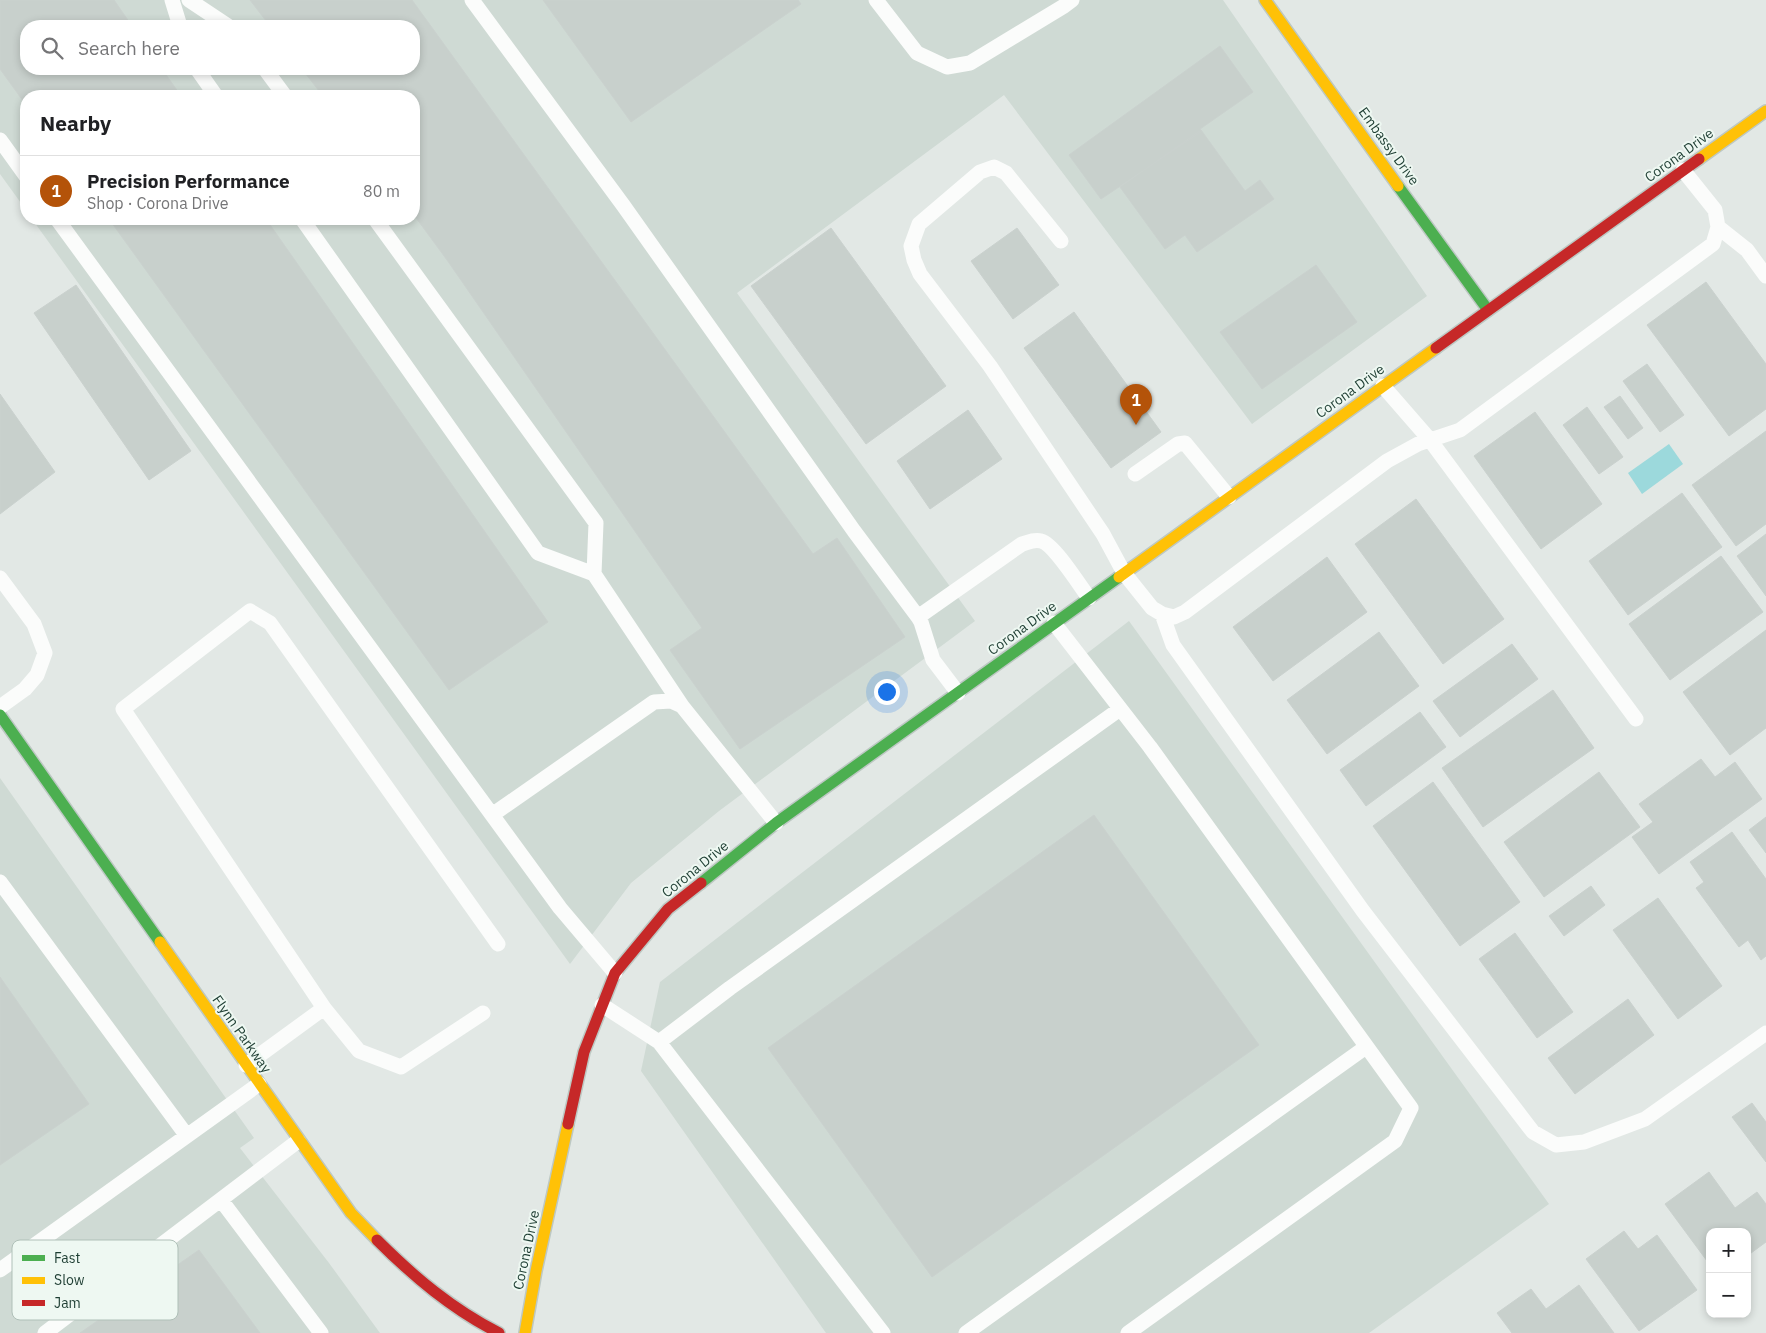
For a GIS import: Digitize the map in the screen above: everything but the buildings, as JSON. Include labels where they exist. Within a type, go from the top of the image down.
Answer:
[{"type":"street","name":"Embassy Drive","points":[[1265,0],[1488,310]]},
{"type":"street","name":"Corona Drive","points":[[525,1333],[536,1271],[584,1052],[615,973],[668,910],[776,824],[1766,111]]},
{"type":"street","name":"Flynn Parkway","points":[[0,715],[6,736],[351,1213],[396,1260],[446,1304],[499,1333]]},
{"type":"lane","points":[[172,0],[178,20]]},
{"type":"lane","points":[[189,0],[219,20]]},
{"type":"lane","points":[[472,0],[623,205],[854,531],[918,617],[932,660],[958,693]]},
{"type":"lane","points":[[876,0],[917,53],[948,67],[970,63],[1072,0]]},
{"type":"lane","points":[[201,75],[212,90]]},
{"type":"lane","points":[[270,75],[282,90]]},
{"type":"lane","points":[[0,140],[20,168]]},
{"type":"lane","points":[[1061,241],[1006,173],[994,168],[980,172],[919,224],[911,246],[920,274],[995,374],[1104,534],[1124,573],[1152,608],[1162,614],[1174,616],[1185,612],[1387,461],[1418,444],[1460,430],[1713,244],[1718,227],[1716,210],[1683,170]]},
{"type":"lane","points":[[61,225],[560,908],[615,973]]},
{"type":"lane","points":[[306,225],[538,553],[594,574],[682,706],[776,824]]},
{"type":"lane","points":[[379,225],[596,523],[594,574]]},
{"type":"lane","points":[[1718,227],[1747,250],[1766,276]]},
{"type":"lane","points":[[1383,386],[1430,440],[1636,719]]},
{"type":"lane","points":[[1135,474],[1178,444],[1185,443],[1229,497]]},
{"type":"lane","points":[[918,617],[1022,544],[1034,539],[1044,541],[1062,561],[1089,598]]},
{"type":"lane","points":[[0,578],[34,624],[45,653],[37,675],[25,688],[0,707]]},
{"type":"lane","points":[[483,1013],[401,1067],[359,1051],[324,1008],[123,709],[250,611],[270,623],[498,944]]},
{"type":"lane","points":[[1162,614],[1173,645],[1340,879],[1533,1132],[1556,1145],[1584,1142],[1645,1119],[1766,1033]]},
{"type":"lane","points":[[1054,623],[1155,755],[1411,1108],[1396,1142],[1128,1333]]},
{"type":"lane","points":[[492,815],[654,702],[671,701],[682,706]]},
{"type":"lane","points":[[658,1042],[1120,709]]},
{"type":"lane","points":[[0,882],[187,1136]]},
{"type":"lane","points":[[602,1005],[658,1042],[883,1333]]},
{"type":"lane","points":[[246,1066],[324,1008]]},
{"type":"lane","points":[[966,1333],[1366,1046]]},
{"type":"lane","points":[[42,1240],[259,1084]]},
{"type":"lane","points":[[168,1240],[298,1140]]},
{"type":"lane","points":[[221,1200],[321,1333]]},
{"type":"lane","points":[[0,1270],[12,1261]]},
{"type":"lane","points":[[45,1333],[62,1320]]},
{"type":"shaded area","points":[[0,0],[1223,0],[1427,296],[1252,424],[1004,95],[737,293],[975,621],[719,811],[631,883],[570,964],[36,225],[420,225],[420,90],[20,90],[20,202],[0,174]]},
{"type":"shaded area","points":[[1129,621],[1549,1204],[1369,1333],[826,1333],[641,1071],[660,982]]},
{"type":"shaded area","points":[[0,778],[254,1138],[240,1148],[329,1263],[380,1333],[0,1333]]},
{"type":"water","points":[[1669,444],[1683,464],[1642,494],[1628,473]]},
{"type":"traffic: fast","points":[[1398,186],[1488,310]]},
{"type":"traffic: fast","points":[[701,883],[776,823],[1119,577]]},
{"type":"traffic: fast","points":[[0,715],[160,942]]},
{"type":"traffic: slow","points":[[1265,0],[1398,186]]},
{"type":"traffic: slow","points":[[1699,159],[1766,111]]},
{"type":"traffic: slow","points":[[1119,577],[1436,348]]},
{"type":"traffic: slow","points":[[160,942],[351,1213],[377,1240]]},
{"type":"traffic: slow","points":[[525,1333],[536,1271],[568,1124]]},
{"type":"traffic: jam","points":[[1436,348],[1699,159]]},
{"type":"traffic: jam","points":[[568,1124],[584,1052],[615,973],[668,909],[701,883]]},
{"type":"traffic: jam","points":[[377,1240],[434,1291],[465,1314],[499,1333]]},
{"type":"place","name":"Precision Performance","points":[[1136,425]]}]
